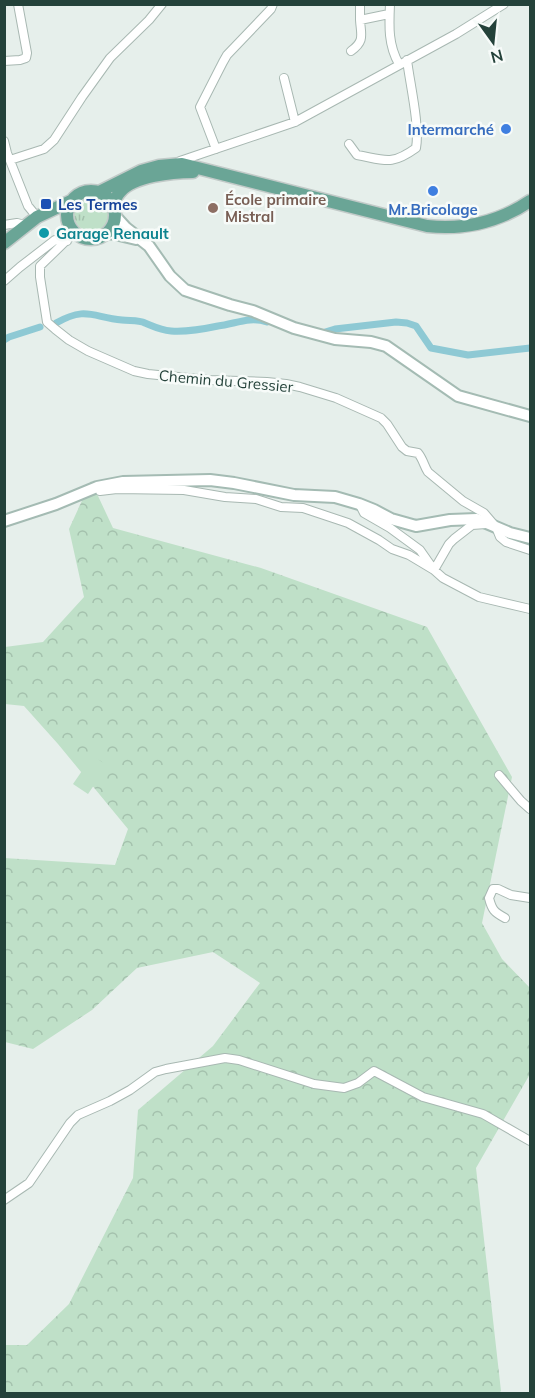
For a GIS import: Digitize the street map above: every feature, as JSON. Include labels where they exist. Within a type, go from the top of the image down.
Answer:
[{"type":"main road","points":[[37,217],[49,217],[70,232],[87,239],[101,237],[114,223],[120,191],[157,170],[186,162],[215,174],[416,224],[438,227],[459,227],[485,222],[514,212],[531,201]]},
{"type":"main road","points":[[99,192],[141,171],[215,174]]},
{"type":"main road","points":[[4,243],[37,217],[71,201],[82,192],[90,190],[99,192],[105,194],[126,228],[149,246],[170,276],[185,290],[253,311],[294,328],[334,339],[371,342],[386,346],[458,396],[531,416]]},
{"type":"main road","points":[[70,232],[67,216],[71,201]]},
{"type":"main road","points":[[107,233],[127,236],[143,242]]},
{"type":"main road","points":[[4,520],[56,504],[97,487],[123,482],[210,480],[294,495],[334,497],[416,526],[450,520],[477,519],[510,533],[531,538]]},
{"type":"street","points":[[4,61],[26,58],[18,4]]},
{"type":"street","points":[[7,156],[44,149],[54,140],[81,97],[110,58],[162,4]]},
{"type":"street","points":[[216,149],[200,107],[227,55],[271,9],[273,4]]},
{"type":"street","points":[[351,51],[359,45],[361,40],[360,4]]},
{"type":"street","points":[[349,144],[357,155],[387,161],[402,157],[416,148],[418,140],[416,124],[403,62],[394,55],[389,33],[390,4]]},
{"type":"street","points":[[186,162],[216,149],[295,122],[456,34],[504,4]]},
{"type":"street","points":[[360,20],[389,14]]},
{"type":"street","points":[[284,78],[295,122]]},
{"type":"street","points":[[4,141],[7,156],[28,206],[37,217]]},
{"type":"street","points":[[4,225],[17,223],[26,225]]},
{"type":"street","points":[[4,280],[55,240],[70,232]]},
{"type":"street","name":"Chemin du Gressier","points":[[70,232],[40,266],[47,322],[69,340],[134,371],[208,380],[286,384],[336,398],[381,418],[402,447],[407,451],[418,453],[428,472],[463,501],[484,513],[500,537],[506,542],[531,550]]},
{"type":"street","points":[[81,493],[117,489],[184,490],[225,497],[256,499],[281,507],[303,508],[348,523],[392,549],[409,555],[443,578],[479,597],[531,609]]},
{"type":"street","points":[[359,504],[364,513],[390,528],[420,550],[434,570]]},
{"type":"street","points":[[434,570],[448,544],[472,525],[492,525]]},
{"type":"street","points":[[499,775],[531,809]]},
{"type":"street","points":[[505,918],[492,909],[489,898],[493,889],[531,898]]},
{"type":"street","points":[[4,1200],[29,1182],[78,1115],[130,1090],[154,1072],[225,1058],[239,1060],[314,1084],[344,1088],[357,1083],[374,1071],[423,1096],[483,1114],[531,1142]]},
{"type":"green space","points":[[92,196],[105,201],[110,214],[105,227],[92,232],[79,227],[74,214],[79,201]]},
{"type":"green space","points":[[91,481],[113,528],[261,568],[427,627],[512,777],[482,923],[502,959],[530,988],[530,1074],[476,1168],[501,1391],[498,1394],[5,1393],[5,1345],[27,1345],[69,1304],[133,1178],[138,1110],[213,1046],[260,983],[213,952],[137,968],[92,1010],[33,1049],[5,1042],[4,858],[115,865],[128,829],[24,706],[5,704],[5,647],[43,642],[84,597],[69,529]]},
{"type":"green space","points":[[93,755],[107,766],[88,794],[73,784]]},
{"type":"waterway","points":[[56,323],[82,314],[140,321],[171,331],[201,329],[249,320],[267,322]]},
{"type":"waterway","points":[[322,333],[335,329],[396,322],[416,326],[431,348],[468,355],[530,348]]},
{"type":"waterway","points":[[4,340],[40,327]]},
{"type":"place","name":"Intermarché","points":[[506,129]]},
{"type":"place","name":"Mr.Bricolage","points":[[433,191]]},
{"type":"place","name":"Les Termes","points":[[46,204]]},
{"type":"place","name":"École primaire Mistral","points":[[213,208]]},
{"type":"place","name":"Garage Renault","points":[[44,233]]}]
